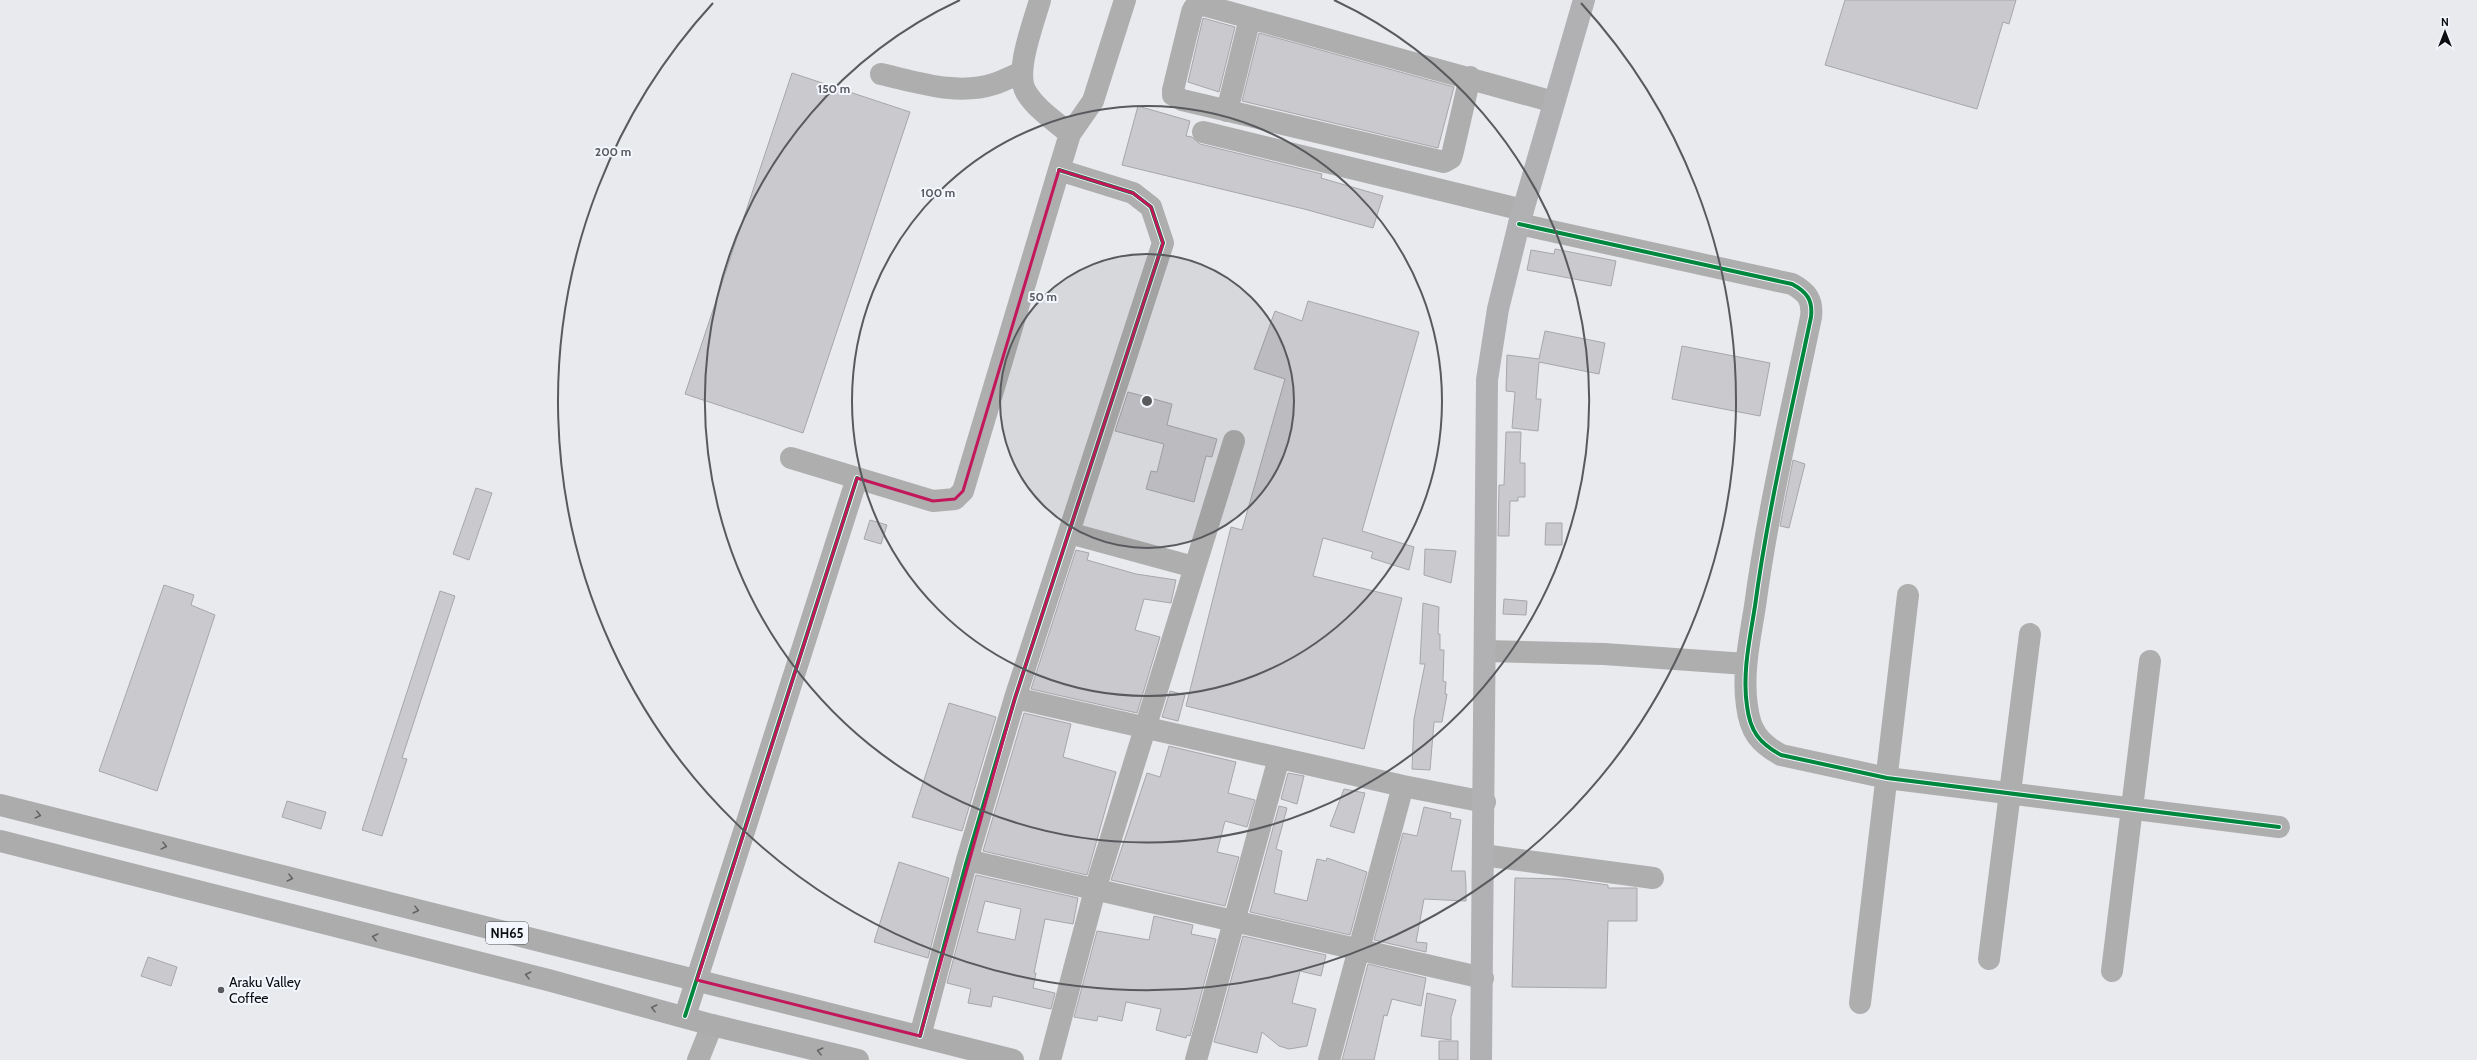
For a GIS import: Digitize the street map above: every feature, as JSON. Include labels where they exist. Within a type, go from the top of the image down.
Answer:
[{"type":"highway","name":"NH65","points":[[0,805],[1013,1060]]},
{"type":"highway","name":"NH65","points":[[0,841],[685,1016],[712,1025],[858,1060]]},
{"type":"main road","points":[[1481,1060],[1486,651],[1487,380],[1498,309],[1521,217],[1584,0]]},
{"type":"street","points":[[1040,0],[1022,72],[1022,84],[1026,93],[1038,106],[1070,134]]},
{"type":"street","points":[[791,458],[933,502],[955,499],[963,491],[1058,170],[1070,134],[1093,101],[1125,0]]},
{"type":"street","points":[[1470,77],[1451,158],[1444,162],[1177,99],[1173,95],[1194,8],[1203,5],[1470,77],[1554,102]]},
{"type":"street","points":[[1227,111],[1250,18]]},
{"type":"street","points":[[881,74],[944,88],[966,88],[992,84],[1022,72]]},
{"type":"street","points":[[1203,132],[1521,217],[1792,284],[1802,289],[1809,297],[1812,305],[1811,317],[1765,534],[1746,664],[1746,705],[1754,731],[1766,747],[1781,755],[1887,778],[2279,827]]},
{"type":"street","points":[[920,1036],[967,860],[1014,698],[1163,243],[1151,207],[1133,194],[1058,170]]},
{"type":"street","points":[[1050,1060],[1095,890],[1234,441]]},
{"type":"street","points":[[685,1016],[857,478]]},
{"type":"street","points":[[1069,533],[1194,567]]},
{"type":"street","points":[[1860,1003],[1908,595]]},
{"type":"street","points":[[1989,959],[2030,634]]},
{"type":"street","points":[[1486,651],[1604,654],[1746,664]]},
{"type":"street","points":[[2112,970],[2150,661]]},
{"type":"street","points":[[1014,698],[1403,786],[1484,802]]},
{"type":"street","points":[[1196,1060],[1279,758]]},
{"type":"street","points":[[1328,1060],[1360,950],[1403,786]]},
{"type":"street","points":[[1483,856],[1653,878]]},
{"type":"street","points":[[967,860],[1483,978]]},
{"type":"street","points":[[698,1060],[712,1025]]},
{"type":"highlighted area","points":[[1059,170],[1133,193],[1151,207],[1158,226],[1163,243],[1158,263],[1015,698],[920,1036],[697,980],[857,478],[933,501],[955,499],[963,491]]},
{"type":"building","points":[[1845,0],[2016,0],[2009,24],[2003,22],[1977,109],[1825,65]]},
{"type":"building","points":[[1203,18],[1235,27],[1219,92],[1188,82]]},
{"type":"building","points":[[1259,33],[1454,87],[1438,148],[1242,101]]},
{"type":"building","points":[[792,73],[910,112],[803,433],[685,394]]},
{"type":"building","points":[[1138,106],[1190,121],[1186,136],[1192,137],[1200,144],[1322,174],[1321,178],[1383,196],[1373,228],[1304,209],[1122,165]]},
{"type":"building","points":[[1555,249],[1616,261],[1611,286],[1527,270],[1531,250],[1554,254]]},
{"type":"building","points":[[1308,301],[1419,332],[1362,531],[1414,547],[1409,570],[1371,558],[1373,552],[1323,538],[1313,576],[1402,598],[1364,749],[1186,706],[1231,527],[1242,530],[1285,379],[1254,369],[1275,311],[1302,321]]},
{"type":"building","points":[[1545,331],[1605,343],[1599,374],[1539,362],[1536,399],[1541,399],[1538,431],[1512,428],[1515,392],[1506,391],[1507,355],[1539,359]]},
{"type":"building","points":[[1682,346],[1770,363],[1760,416],[1672,399]]},
{"type":"building","points":[[1128,392],[1172,404],[1167,425],[1217,439],[1212,457],[1206,456],[1194,502],[1146,489],[1151,471],[1157,472],[1164,444],[1115,431]]},
{"type":"building","points":[[1506,432],[1521,432],[1520,463],[1525,463],[1525,497],[1518,497],[1518,501],[1510,501],[1509,536],[1498,536],[1499,485],[1504,485]]},
{"type":"building","points":[[1793,460],[1805,464],[1789,528],[1780,526]]},
{"type":"building","points":[[476,488],[492,493],[469,560],[453,554]]},
{"type":"building","points":[[870,520],[887,525],[881,544],[864,539]]},
{"type":"building","points":[[1546,523],[1562,523],[1562,545],[1545,545]]},
{"type":"building","points":[[1425,549],[1456,551],[1451,583],[1424,575]]},
{"type":"building","points":[[1076,550],[1089,553],[1087,560],[1136,574],[1176,580],[1171,603],[1144,599],[1135,630],[1160,637],[1137,713],[1031,689]]},
{"type":"building","points":[[164,585],[194,595],[191,605],[215,615],[157,791],[99,771]]},
{"type":"building","points":[[440,591],[455,596],[402,758],[407,759],[382,836],[362,830]]},
{"type":"building","points":[[1504,599],[1527,601],[1526,615],[1503,614]]},
{"type":"building","points":[[1423,603],[1439,607],[1438,634],[1440,634],[1440,650],[1444,650],[1443,681],[1446,682],[1445,694],[1447,694],[1442,722],[1434,722],[1430,770],[1412,769],[1414,719],[1425,664],[1420,664]]},
{"type":"building","points":[[1170,691],[1185,695],[1178,721],[1162,717]]},
{"type":"building","points":[[949,703],[996,717],[962,831],[912,817]]},
{"type":"building","points":[[1024,713],[1071,724],[1063,757],[1116,772],[1087,875],[983,851]]},
{"type":"building","points":[[1169,746],[1236,762],[1228,793],[1255,800],[1247,827],[1225,821],[1217,852],[1239,857],[1225,906],[1111,880],[1147,773],[1160,777]]},
{"type":"building","points":[[1288,773],[1304,776],[1297,804],[1281,799]]},
{"type":"building","points":[[1344,789],[1365,793],[1354,833],[1330,826]]},
{"type":"building","points":[[287,801],[326,812],[321,829],[282,817]]},
{"type":"building","points":[[1279,806],[1287,808],[1276,849],[1282,851],[1274,893],[1307,901],[1317,859],[1326,861],[1327,858],[1367,872],[1350,935],[1250,912]]},
{"type":"building","points":[[1424,807],[1451,813],[1450,818],[1461,820],[1451,871],[1465,871],[1466,885],[1466,901],[1424,899],[1416,942],[1427,943],[1426,952],[1374,940],[1403,833],[1417,836]]},
{"type":"building","points":[[899,862],[949,878],[928,958],[874,942]]},
{"type":"building","points":[[976,875],[1078,898],[1073,924],[1045,919],[1034,973],[1036,973],[1033,988],[1055,993],[1051,1009],[993,996],[991,1007],[968,1003],[971,989],[947,983]],"holes":[[[985,901],[1021,909],[1015,940],[977,932]]]},
{"type":"building","points":[[1515,878],[1565,879],[1608,885],[1608,888],[1637,888],[1637,921],[1608,921],[1606,988],[1512,987]]},
{"type":"building","points":[[1154,916],[1193,925],[1191,934],[1216,939],[1190,1036],[1187,1035],[1186,1038],[1156,1030],[1161,1009],[1126,1002],[1122,1021],[1098,1016],[1097,1021],[1074,1017],[1097,931],[1149,940]]},
{"type":"building","points":[[1243,936],[1326,955],[1321,976],[1300,971],[1292,1003],[1316,1009],[1307,1046],[1289,1049],[1279,1046],[1262,1032],[1257,1053],[1214,1042]]},
{"type":"building","points":[[148,957],[177,967],[171,986],[141,976]]},
{"type":"building","points":[[1368,964],[1426,978],[1421,1006],[1392,999],[1387,1016],[1384,1015],[1374,1060],[1342,1060]]},
{"type":"building","points":[[1427,993],[1456,1000],[1451,1017],[1451,1040],[1421,1036]]},
{"type":"building","points":[[1439,1041],[1458,1041],[1458,1060],[1439,1060]]},
{"type":"cycle path","points":[[920,1036],[967,860],[1015,698],[1163,243],[1151,207],[1133,193],[1059,170]]},
{"type":"cycle path","points":[[1519,224],[1792,284],[1802,290],[1810,301],[1811,317],[1766,533],[1746,668],[1745,681],[1750,723],[1761,741],[1767,746],[1781,755],[1887,778],[2279,827]]},
{"type":"cycle path","points":[[685,1016],[857,478]]},
{"type":"place","name":"Araku Valley Coffee","points":[[221,990]]}]
